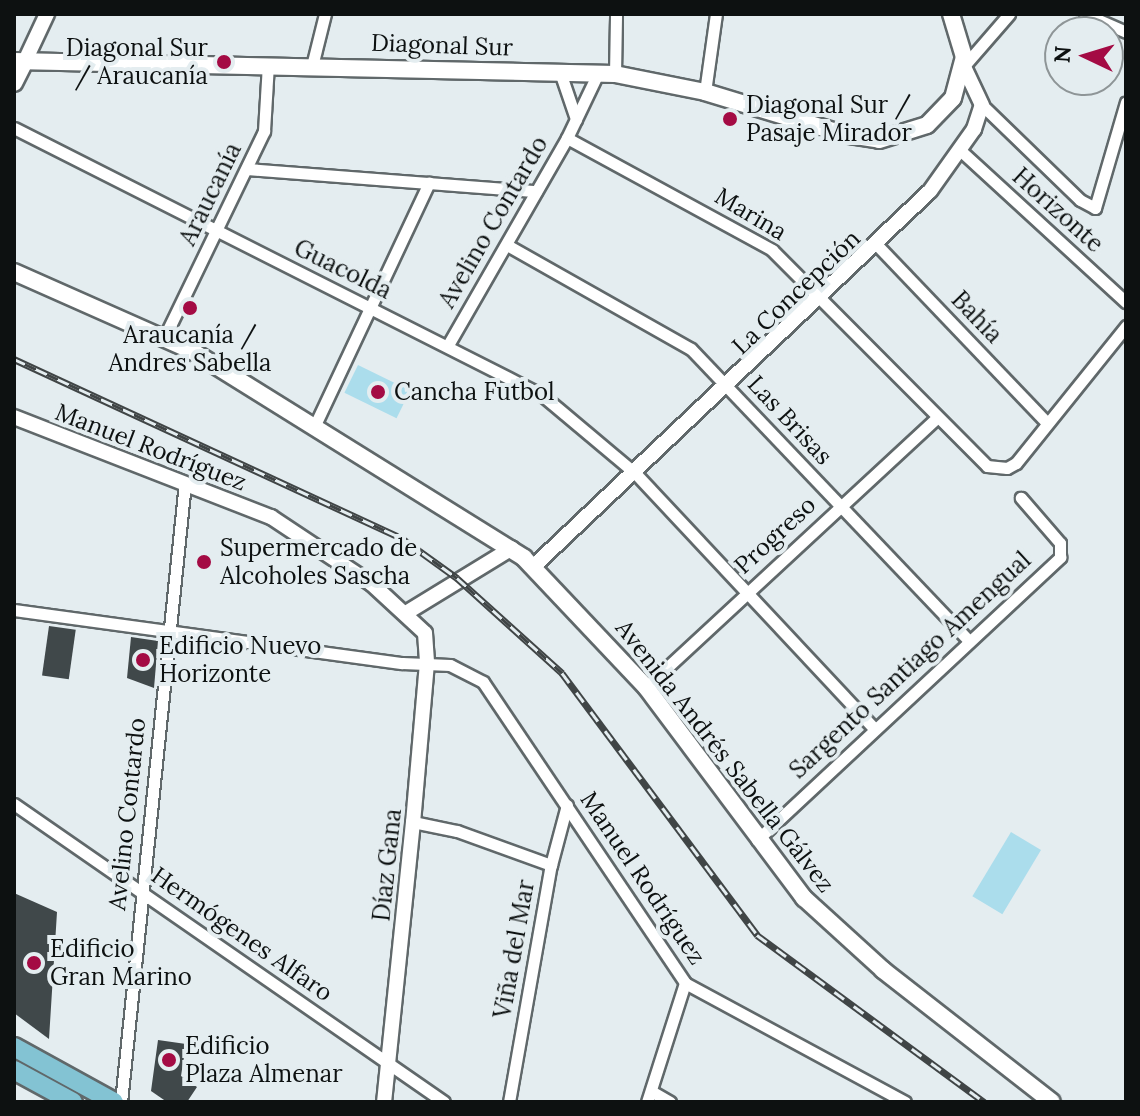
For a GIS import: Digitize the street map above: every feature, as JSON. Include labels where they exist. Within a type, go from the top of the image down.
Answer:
[{"type":"main road","points":[[951,14],[961,35],[964,67]]},
{"type":"main road","name":"Diagonal Sur","points":[[20,61],[268,64],[606,74],[705,92],[860,138],[897,137],[927,125],[950,104],[964,67]]},
{"type":"main road","points":[[14,83],[20,61]]},
{"type":"main road","name":"Avenida Andrés Sabella Gálvez","points":[[14,272],[165,336],[512,548],[534,566],[646,687],[757,840],[835,929],[1052,1102]]},
{"type":"main road","points":[[14,1047],[114,1102]]},
{"type":"main road","points":[[14,1070],[73,1102]]},
{"type":"street","points":[[20,61],[47,14]]},
{"type":"street","points":[[312,66],[325,14]]},
{"type":"street","name":"Avelino Contardo","points":[[448,345],[576,120],[606,74],[616,14]]},
{"type":"street","points":[[705,92],[716,14]]},
{"type":"street","points":[[1085,14],[1126,32]]},
{"type":"street","points":[[982,105],[964,67],[1006,15]]},
{"type":"street","name":"Araucanía","points":[[165,336],[247,169],[266,122],[268,64]]},
{"type":"street","name":"Avelino Contardo","points":[[560,72],[570,90],[576,120]]},
{"type":"street","name":"Horizonte","points":[[982,105],[1080,200],[1095,208],[1102,198],[1126,102]]},
{"type":"street","name":"La Concepción","points":[[534,566],[636,474],[877,245],[961,151],[982,105]]},
{"type":"street","name":"Guacolda","points":[[14,128],[542,395],[636,474],[873,727]]},
{"type":"street","name":"Marina","points":[[567,138],[761,242],[987,466],[1007,468],[1016,463],[1045,421]]},
{"type":"street","name":"Horizonte","points":[[961,151],[1126,302]]},
{"type":"street","points":[[247,169],[536,191]]},
{"type":"street","points":[[315,425],[429,183]]},
{"type":"street","name":"Las Brisas","points":[[507,245],[691,349],[969,641]]},
{"type":"street","name":"Bahía","points":[[877,245],[1045,421]]},
{"type":"street","points":[[1045,421],[1126,326]]},
{"type":"street","name":"Manuel Rodríguez","points":[[14,417],[185,483],[299,532],[406,613],[425,633]]},
{"type":"street","name":"Progreso","points":[[646,687],[936,418]]},
{"type":"street","name":"Avelino Contardo","points":[[121,1102],[167,631],[185,483]]},
{"type":"street","name":"Sargento Santiago Amengual","points":[[757,840],[873,727],[1060,557],[1060,543],[1021,498]]},
{"type":"street","points":[[406,613],[512,548]]},
{"type":"street","name":"Manuel Rodríguez","points":[[14,610],[450,665],[483,682],[685,983],[905,1102]]},
{"type":"street","name":"Díaz Gana","points":[[384,1102],[427,663],[425,633]]},
{"type":"street","name":"Hermógenes Alfaro","points":[[14,804],[444,1102]]},
{"type":"street","name":"Viña del Mar","points":[[509,1102],[551,865],[567,805]]},
{"type":"street","points":[[413,822],[457,831],[551,865]]},
{"type":"street","points":[[670,1102],[649,1097],[685,983]]},
{"type":"shaded area","name":"Cancha Futbol","points":[[358,365],[410,390],[397,418],[344,393]]},
{"type":"shaded area","points":[[1011,832],[1041,850],[1002,914],[972,896]]},
{"type":"building","points":[[49,626],[76,630],[69,679],[42,676]]},
{"type":"building","name":"Edificio Nuevo Horizonte","points":[[131,637],[158,641],[154,688],[127,678]]},
{"type":"building","name":"Edificio Gran Marino","points":[[14,893],[57,912],[49,1039],[14,1013]]},
{"type":"building","name":"Edificio Plaza Almenar","points":[[158,1040],[186,1044],[181,1076],[197,1087],[187,1102],[167,1102],[151,1091]]},
{"type":"railway","points":[[14,359],[403,539],[457,578],[562,673],[757,935],[984,1102]]},
{"type":"place","name":"Diagonal Sur / Araucanía","points":[[224,62]]},
{"type":"place","name":"Diagonal Sur / Pasaje Mirador","points":[[730,119]]},
{"type":"place","name":"Araucanía / Andres Sabella","points":[[190,308]]},
{"type":"place","name":"Cancha Futbol","points":[[378,392]]},
{"type":"place","name":"Supermercado de Alcoholes Sascha","points":[[204,562]]},
{"type":"place","name":"Edificio Nuevo Horizonte","points":[[143,660]]},
{"type":"place","name":"Edificio Gran Marino","points":[[34,963]]},
{"type":"place","name":"Edificio Plaza Almenar","points":[[169,1060]]}]
